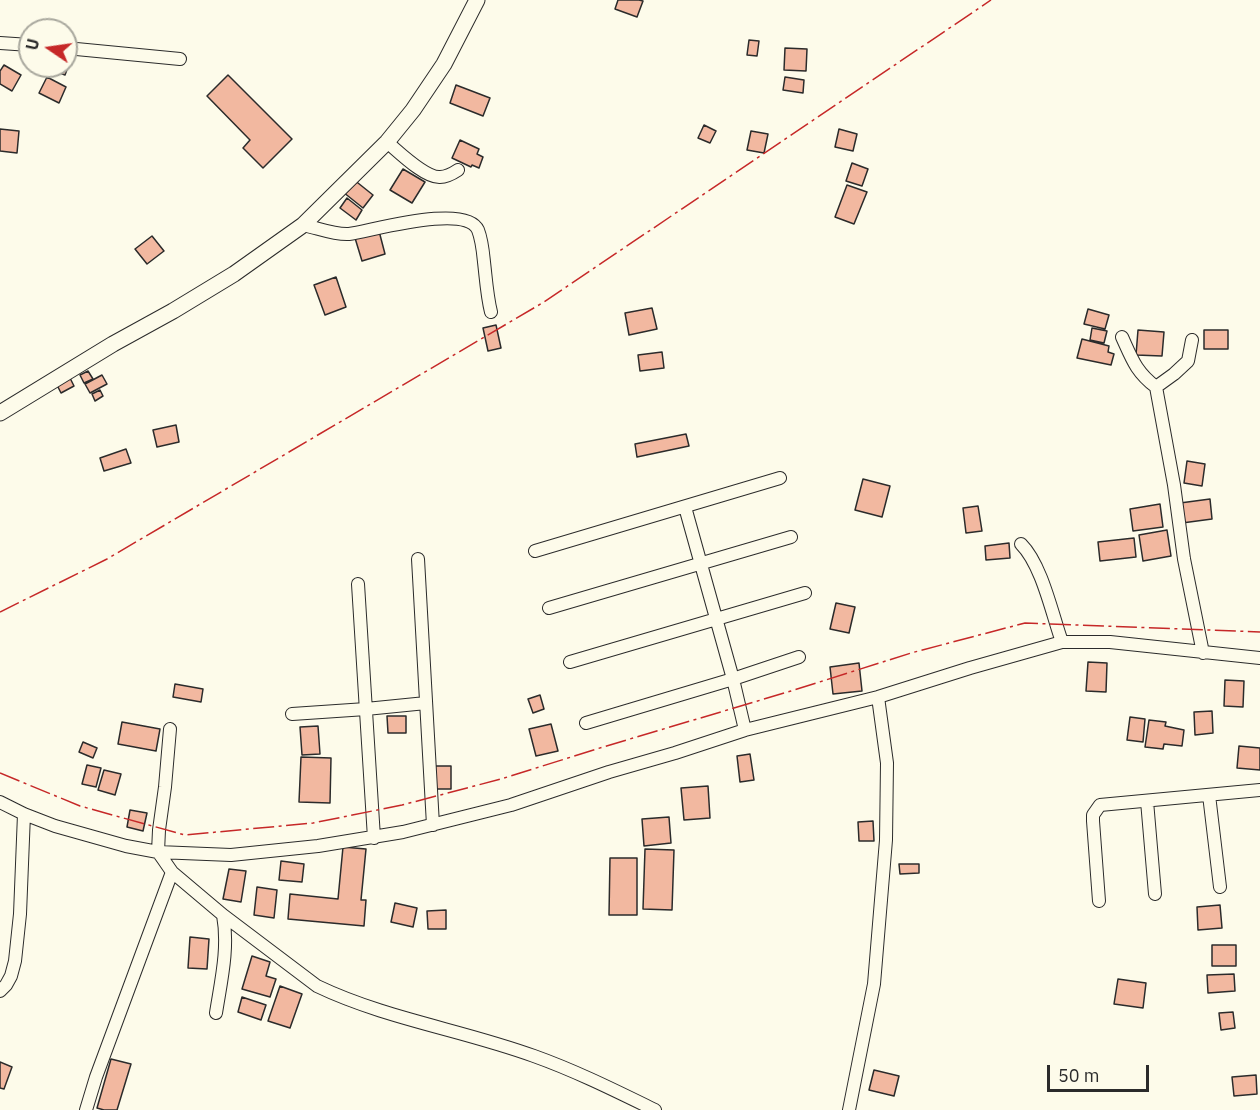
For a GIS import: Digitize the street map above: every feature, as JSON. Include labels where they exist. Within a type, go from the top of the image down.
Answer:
[{"type":"street","points":[[0,413],[234,274],[303,225],[387,142],[413,110],[444,64],[477,0]]},
{"type":"street","points":[[0,43],[18,44]]},
{"type":"street","points":[[78,49],[180,59]]},
{"type":"street","points":[[387,142],[430,175],[442,177],[458,170]]},
{"type":"street","points":[[303,225],[338,234],[348,234],[408,222],[441,219],[469,221],[478,231],[491,312]]},
{"type":"street","points":[[1122,337],[1134,365],[1156,387],[1174,485],[1184,559],[1203,653]]},
{"type":"street","points":[[1156,387],[1188,361],[1192,340]]},
{"type":"street","points":[[535,551],[780,478]]},
{"type":"street","points":[[685,507],[746,730]]},
{"type":"street","points":[[549,608],[791,537]]},
{"type":"street","points":[[1021,544],[1029,552],[1037,569],[1062,642]]},
{"type":"street","points":[[418,559],[433,825]]},
{"type":"street","points":[[358,584],[374,838]]},
{"type":"street","points":[[570,662],[805,593]]},
{"type":"street","points":[[0,802],[55,826],[126,846],[158,852],[231,855],[318,846],[374,838],[511,805],[746,730],[878,697],[1062,642],[1110,642],[1260,658]]},
{"type":"street","points":[[586,723],[799,657]]},
{"type":"street","points":[[849,1110],[874,984],[886,840],[887,763],[878,697]]},
{"type":"street","points":[[291,714],[366,710],[426,703]]},
{"type":"street","points":[[170,729],[158,852],[172,872],[223,915],[317,986],[364,1005],[534,1056],[655,1110]]},
{"type":"street","points":[[1099,901],[1093,821],[1095,811],[1100,805],[1260,790]]},
{"type":"street","points":[[1209,795],[1220,886]]},
{"type":"street","points":[[1148,801],[1155,894]]},
{"type":"street","points":[[0,991],[12,976],[15,961],[20,914],[24,814]]},
{"type":"street","points":[[86,1110],[96,1077],[172,872]]},
{"type":"street","points":[[216,1013],[226,950],[223,915]]},
{"type":"building","points":[[618,0],[643,1],[637,17],[615,9]]},
{"type":"building","points":[[749,40],[759,41],[757,56],[747,55]]},
{"type":"building","points":[[785,48],[807,49],[806,71],[784,70]]},
{"type":"building","points":[[4,65],[18,73],[19,78],[12,91],[0,84],[0,71]]},
{"type":"building","points":[[228,75],[292,139],[263,168],[243,148],[250,140],[207,96]]},
{"type":"building","points":[[785,77],[804,80],[803,93],[783,90]]},
{"type":"building","points":[[46,78],[66,87],[59,103],[39,93]]},
{"type":"building","points":[[456,85],[490,98],[483,116],[450,103]]},
{"type":"building","points":[[704,125],[716,131],[710,143],[698,138]]},
{"type":"building","points":[[0,129],[19,131],[17,153],[0,151]]},
{"type":"building","points":[[839,129],[857,134],[853,151],[835,147]]},
{"type":"building","points":[[751,131],[768,134],[764,153],[747,150]]},
{"type":"building","points":[[460,140],[479,149],[477,154],[483,157],[479,168],[472,165],[471,167],[452,158]]},
{"type":"building","points":[[852,163],[868,169],[862,186],[846,181]]},
{"type":"building","points":[[403,169],[425,182],[412,203],[390,190]]},
{"type":"building","points":[[353,179],[373,195],[363,208],[343,192]]},
{"type":"building","points":[[847,185],[867,192],[854,224],[835,217]]},
{"type":"building","points":[[347,198],[362,210],[356,220],[340,208]]},
{"type":"building","points":[[379,231],[385,254],[362,261],[355,238]]},
{"type":"building","points":[[152,236],[164,251],[147,264],[135,249]]},
{"type":"building","points":[[336,277],[346,307],[325,315],[314,285]]},
{"type":"building","points":[[652,308],[657,329],[629,335],[625,313]]},
{"type":"building","points":[[1088,309],[1109,315],[1105,329],[1084,324]]},
{"type":"building","points":[[496,325],[501,348],[488,351],[483,328]]},
{"type":"building","points":[[1092,328],[1107,331],[1104,343],[1090,340]]},
{"type":"building","points":[[1138,330],[1164,332],[1162,356],[1136,355]]},
{"type":"building","points":[[1204,330],[1228,330],[1228,349],[1204,349]]},
{"type":"building","points":[[1082,339],[1109,346],[1108,352],[1114,354],[1111,365],[1077,358]]},
{"type":"building","points":[[662,352],[664,368],[640,371],[638,355]]},
{"type":"building","points":[[88,371],[93,379],[84,383],[80,375]]},
{"type":"building","points":[[102,375],[107,384],[90,393],[85,384]]},
{"type":"building","points":[[69,376],[74,386],[61,393],[56,383]]},
{"type":"building","points":[[100,390],[103,396],[95,401],[92,394]]},
{"type":"building","points":[[176,425],[179,442],[157,447],[153,430]]},
{"type":"building","points":[[686,434],[689,446],[637,457],[635,444]]},
{"type":"building","points":[[126,449],[131,463],[104,471],[100,458]]},
{"type":"building","points":[[1187,461],[1205,464],[1202,486],[1184,483]]},
{"type":"building","points":[[863,479],[890,486],[882,517],[855,510]]},
{"type":"building","points":[[1210,499],[1212,519],[1182,523],[1180,503]]},
{"type":"building","points":[[1160,504],[1163,527],[1133,531],[1130,509]]},
{"type":"building","points":[[978,506],[982,531],[966,533],[963,508]]},
{"type":"building","points":[[1167,530],[1171,556],[1143,561],[1139,535]]},
{"type":"building","points":[[1134,538],[1136,557],[1100,561],[1098,542]]},
{"type":"building","points":[[1009,543],[1010,558],[986,560],[985,546]]},
{"type":"building","points":[[836,603],[855,607],[849,633],[830,629]]},
{"type":"building","points":[[1088,662],[1107,663],[1106,692],[1086,691]]},
{"type":"building","points":[[859,663],[862,691],[833,694],[830,667]]},
{"type":"building","points":[[1225,680],[1244,681],[1243,707],[1224,706]]},
{"type":"building","points":[[175,684],[203,689],[201,702],[173,697]]},
{"type":"building","points":[[540,695],[544,709],[533,713],[528,699]]},
{"type":"building","points":[[1212,711],[1213,733],[1195,735],[1194,712]]},
{"type":"building","points":[[387,716],[406,716],[406,733],[388,733]]},
{"type":"building","points":[[1130,717],[1145,719],[1143,742],[1127,740]]},
{"type":"building","points":[[1149,720],[1166,722],[1165,726],[1184,730],[1182,746],[1164,744],[1163,749],[1145,747]]},
{"type":"building","points":[[122,722],[160,729],[156,751],[118,744]]},
{"type":"building","points":[[551,724],[558,751],[536,756],[529,729]]},
{"type":"building","points":[[318,726],[320,754],[302,755],[300,727]]},
{"type":"building","points":[[83,742],[97,748],[93,758],[79,752]]},
{"type":"building","points":[[1239,746],[1260,748],[1260,770],[1237,768]]},
{"type":"building","points":[[750,754],[754,780],[740,782],[737,756]]},
{"type":"building","points":[[301,757],[331,758],[330,803],[299,802]]},
{"type":"building","points":[[87,765],[101,768],[96,787],[82,784]]},
{"type":"building","points":[[434,766],[451,766],[451,789],[433,789]]},
{"type":"building","points":[[104,770],[121,774],[115,795],[98,790]]},
{"type":"building","points":[[708,786],[710,818],[684,820],[681,788]]},
{"type":"building","points":[[130,810],[147,813],[143,831],[127,827]]},
{"type":"building","points":[[669,817],[671,843],[644,846],[642,819]]},
{"type":"building","points":[[873,821],[874,841],[859,841],[858,822]]},
{"type":"building","points":[[343,847],[366,849],[361,900],[366,900],[364,926],[288,919],[290,894],[338,899]]},
{"type":"building","points":[[645,849],[674,850],[672,910],[643,909]]},
{"type":"building","points":[[610,858],[637,858],[637,915],[609,915]]},
{"type":"building","points":[[281,861],[304,864],[302,882],[279,880]]},
{"type":"building","points":[[899,864],[919,864],[919,873],[900,874]]},
{"type":"building","points":[[229,869],[246,871],[241,902],[223,899]]},
{"type":"building","points":[[257,887],[277,890],[274,918],[254,915]]},
{"type":"building","points":[[395,903],[417,908],[413,927],[391,922]]},
{"type":"building","points":[[1220,905],[1222,928],[1198,930],[1197,907]]},
{"type":"building","points":[[446,910],[446,929],[428,929],[427,911]]},
{"type":"building","points":[[190,937],[209,939],[207,969],[188,968]]},
{"type":"building","points":[[1212,945],[1236,945],[1236,966],[1212,966]]},
{"type":"building","points":[[252,956],[270,962],[266,976],[276,979],[270,997],[242,989]]},
{"type":"building","points":[[1234,974],[1235,991],[1208,993],[1207,975]]},
{"type":"building","points":[[1118,979],[1146,983],[1143,1008],[1114,1004]]},
{"type":"building","points":[[280,986],[302,994],[290,1028],[268,1021]]},
{"type":"building","points":[[242,997],[266,1005],[261,1020],[238,1012]]},
{"type":"building","points":[[1233,1012],[1235,1028],[1221,1030],[1219,1013]]},
{"type":"building","points":[[111,1059],[131,1064],[117,1110],[104,1110],[97,1108]]},
{"type":"building","points":[[0,1062],[12,1067],[4,1089],[0,1088]]},
{"type":"building","points":[[874,1070],[899,1076],[894,1096],[869,1090]]},
{"type":"building","points":[[1256,1075],[1257,1094],[1234,1096],[1232,1077]]},
{"type":"power","points":[[0,612],[107,559],[544,302],[991,0]]},
{"type":"power","points":[[0,773],[80,806],[185,835],[313,823],[402,805],[501,779],[911,653],[1025,623],[1260,632]]}]
